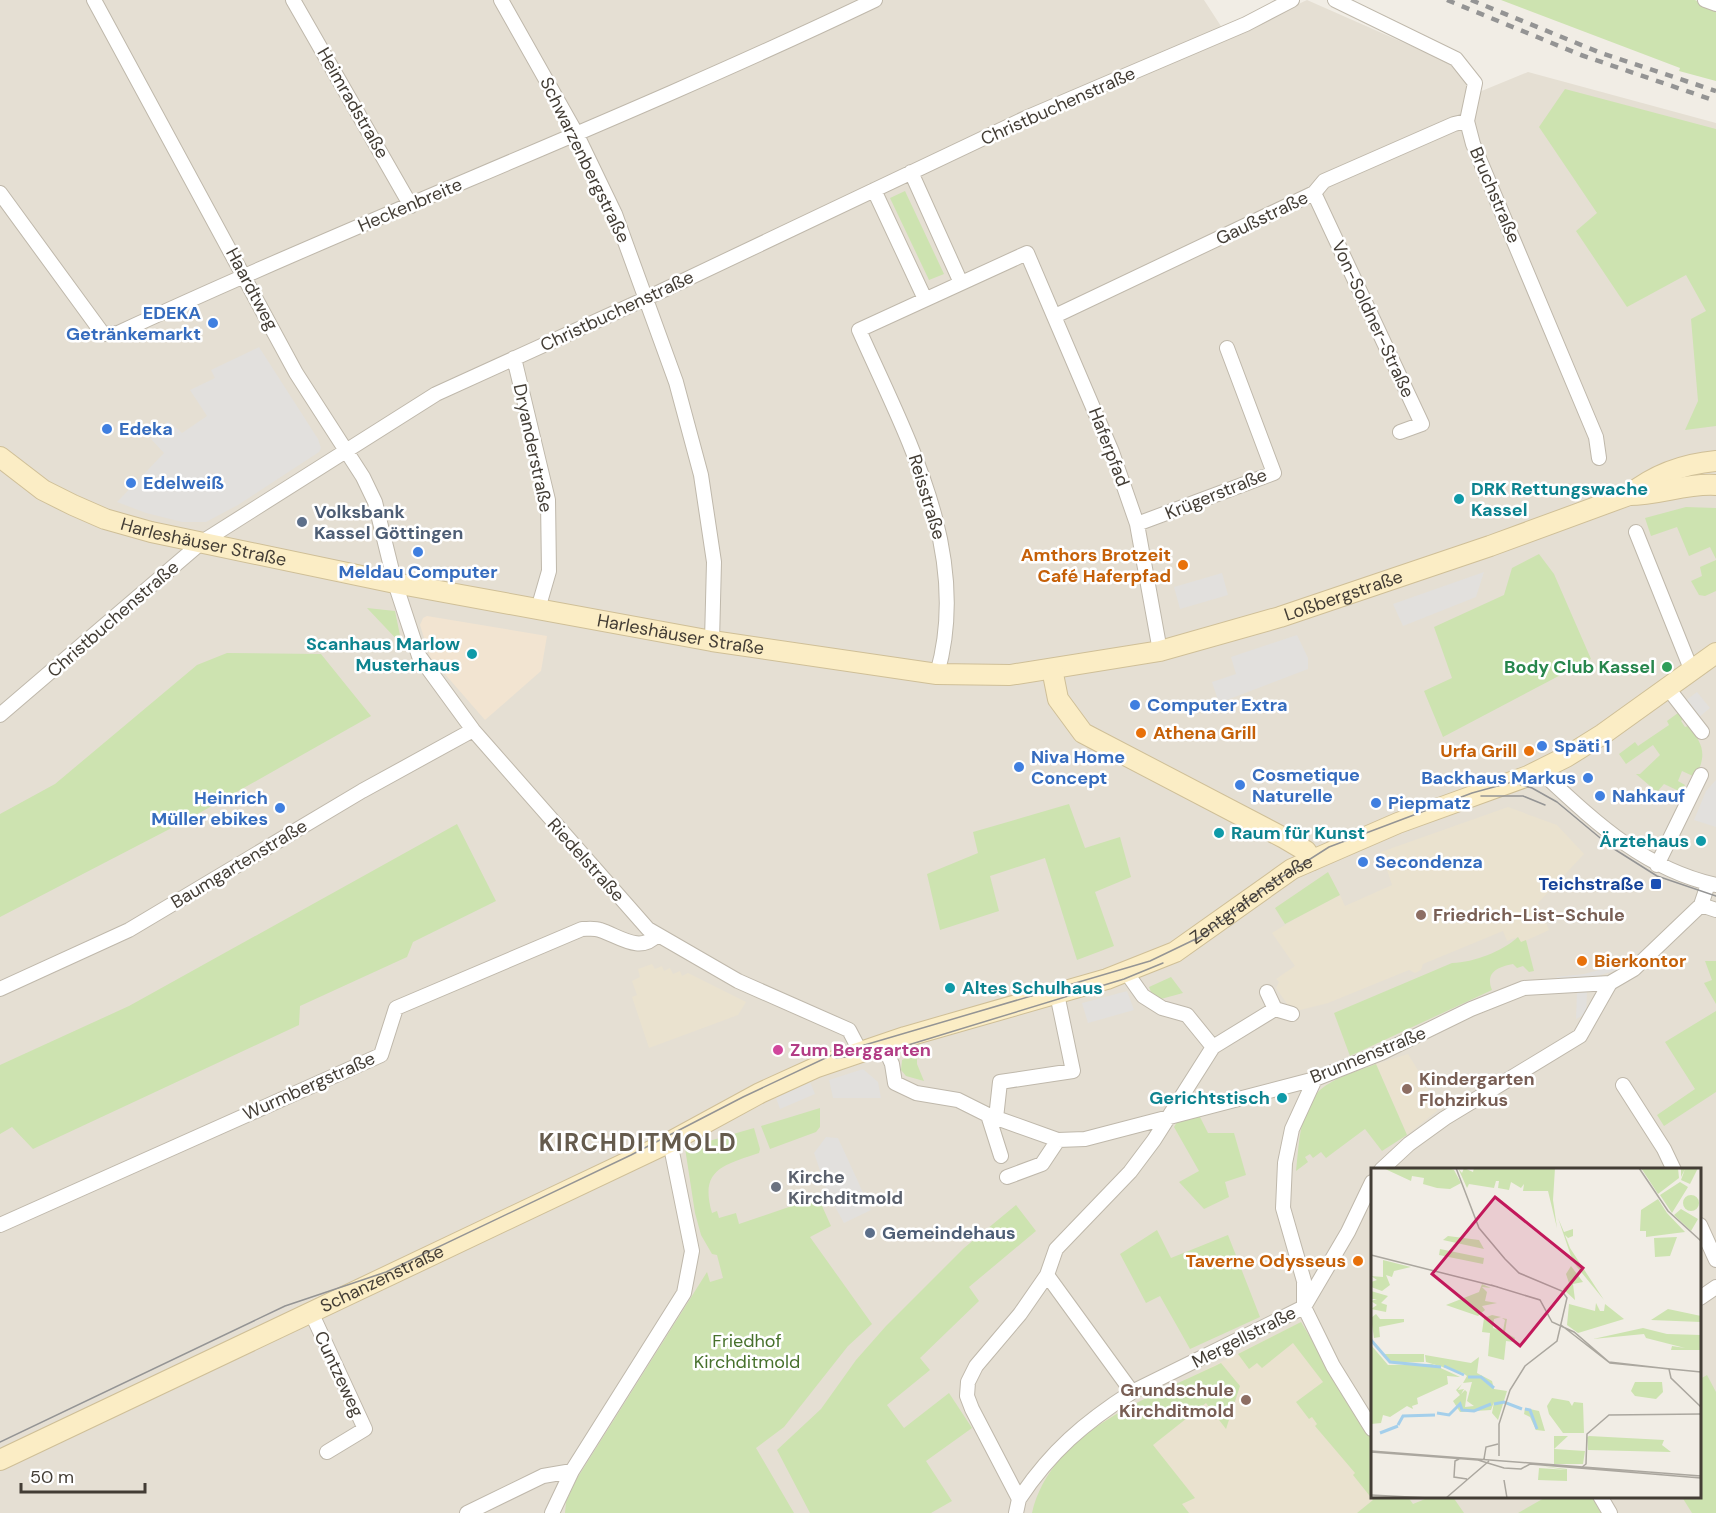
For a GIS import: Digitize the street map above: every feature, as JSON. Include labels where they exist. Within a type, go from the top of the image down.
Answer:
[{"type":"street","name":"Haardtweg","points":[[94,0],[296,373],[363,477],[375,502],[395,583]]},
{"type":"street","name":"Heimradstraße","points":[[293,0],[411,206]]},
{"type":"street","name":"Schwarzenbergstraße","points":[[501,0],[576,133],[615,214],[648,298],[676,382],[701,475],[714,562],[712,641]]},
{"type":"street","name":"Heckenbreite","points":[[0,193],[103,334],[118,333],[244,275],[411,206],[875,0]]},
{"type":"street","name":"Christbuchenstraße","points":[[0,715],[202,542],[436,394],[648,298],[1028,117],[1246,24],[1292,0]]},
{"type":"street","name":"Bruchstraße","points":[[1335,0],[1456,59],[1475,83],[1467,121],[1473,144],[1596,437],[1599,458]]},
{"type":"street","points":[[1706,0],[1716,4]]},
{"type":"street","name":"Gaußstraße","points":[[1055,316],[1314,193],[1324,181],[1467,121]]},
{"type":"street","points":[[874,190],[925,299],[961,283],[910,172]]},
{"type":"street","name":"Von-Soldner-Straße","points":[[1314,193],[1422,424],[1400,432]]},
{"type":"street","name":"Haferpfad","points":[[961,283],[1027,254],[1112,452],[1137,524],[1160,651]]},
{"type":"street","name":"Reisstraße","points":[[925,299],[859,330],[930,495],[946,561],[946,642],[937,674]]},
{"type":"street","name":"Krügerstraße","points":[[1137,524],[1274,473],[1227,348]]},
{"type":"street","name":"Dryanderstraße","points":[[514,358],[548,500],[549,571],[538,609]]},
{"type":"street","name":"Harleshäuser Straße","points":[[0,456],[43,490],[105,519],[395,583],[712,641],[937,674],[1010,675],[1052,669]]},
{"type":"street","name":"Loßbergstraße","points":[[1052,669],[1160,651],[1280,617],[1490,546],[1629,495],[1642,484],[1670,470],[1694,463],[1716,461]]},
{"type":"street","name":"Loßbergstraße","points":[[1629,495],[1649,495],[1695,484],[1716,485]]},
{"type":"street","points":[[1636,532],[1691,669]]},
{"type":"street","name":"Riedelstraße","points":[[395,583],[419,656],[473,730],[560,831],[657,935],[738,981],[849,1030],[860,1051]]},
{"type":"street","name":"Zentgrafenstraße","points":[[760,1093],[811,1069],[860,1051],[1057,994],[1126,972],[1175,952],[1292,869],[1398,823],[1540,771],[1603,734],[1716,653]]},
{"type":"street","points":[[1052,669],[1058,699],[1083,733],[1284,838],[1306,851],[1312,860]]},
{"type":"street","points":[[1667,687],[1702,732]]},
{"type":"street","name":"Baumgartenstraße","points":[[0,989],[129,930],[362,791],[473,730]]},
{"type":"street","points":[[1540,771],[1602,828],[1636,853],[1657,865],[1712,885]]},
{"type":"street","points":[[1657,865],[1701,775]]},
{"type":"street","name":"Brunnenstraße","points":[[883,1044],[892,1064],[895,1083],[916,1093],[958,1100],[992,1116],[1058,1140],[1102,1135],[1315,1079],[1406,1042],[1524,988],[1610,983],[1634,969],[1701,905],[1712,885]]},
{"type":"street","points":[[1701,905],[1716,910]]},
{"type":"street","name":"Wurmbergstraße","points":[[0,1225],[381,1055],[396,1008],[582,929],[598,929],[618,939],[640,944],[651,941],[657,935]]},
{"type":"street","points":[[1126,972],[1143,996],[1162,1008],[1187,1015],[1213,1047]]},
{"type":"street","points":[[1384,1168],[1409,1144],[1445,1118],[1580,1036],[1610,983]]},
{"type":"street","points":[[1267,992],[1275,1009]]},
{"type":"street","points":[[1001,1156],[992,1116],[1000,1082],[1073,1071],[1057,994]]},
{"type":"street","points":[[1018,1506],[968,1396],[968,1382],[976,1366],[1020,1314],[1047,1275],[1056,1249],[1130,1172],[1154,1140],[1213,1047],[1275,1009],[1292,1014]]},
{"type":"street","points":[[1315,1079],[1292,1129],[1285,1163],[1283,1208],[1304,1281],[1304,1307],[1333,1366],[1371,1427]]},
{"type":"street","points":[[1623,1085],[1664,1149],[1673,1168]]},
{"type":"street","name":"Schanzenstraße","points":[[0,1460],[670,1142],[760,1093]]},
{"type":"street","points":[[1007,1177],[1042,1164],[1058,1140]]},
{"type":"street","points":[[552,1513],[572,1471],[684,1293],[692,1251],[670,1142]]},
{"type":"street","name":"Mergellstraße","points":[[1018,1506],[1057,1448],[1089,1420],[1132,1392],[1304,1307],[1348,1232],[1371,1184]]},
{"type":"street","points":[[1701,1227],[1716,1260]]},
{"type":"street","points":[[1047,1275],[1132,1392]]},
{"type":"street","points":[[1701,1297],[1716,1287]]},
{"type":"street","name":"Cuntzeweg","points":[[310,1312],[365,1429],[327,1452]]},
{"type":"street","points":[[467,1513],[543,1476],[572,1471]]},
{"type":"street","points":[[1601,1498],[1610,1513]]},
{"type":"shaded area","points":[[0,0],[1204,0],[1228,37],[1307,0],[1450,63],[1470,85],[1467,97],[1528,72],[1716,123],[1716,1513],[0,1513]]},
{"type":"shaded area","points":[[259,347],[318,439],[321,448],[319,452],[238,505],[206,522],[182,522],[146,513],[117,502],[164,453],[151,439],[168,421],[182,433],[207,416],[190,390],[215,378],[211,370]]},
{"type":"shaded area","points":[[1484,572],[1476,597],[1403,626],[1393,604]]},
{"type":"shaded area","points":[[1222,573],[1228,595],[1180,609],[1174,587]]},
{"type":"shaded area","points":[[427,616],[547,636],[541,671],[485,720],[430,657],[420,625],[423,618]]},
{"type":"shaded area","name":"Computer Extra","points":[[1297,635],[1308,658],[1308,669],[1219,703],[1212,682],[1236,674],[1231,657]]},
{"type":"shaded area","points":[[1697,692],[1710,708],[1698,718],[1685,701]]},
{"type":"shaded area","points":[[1716,780],[1716,827],[1694,820],[1706,791]]},
{"type":"shaded area","name":"Friedrich-List-Schule","points":[[1508,807],[1557,825],[1584,854],[1538,903],[1549,930],[1521,943],[1518,937],[1507,941],[1503,931],[1423,964],[1421,970],[1415,973],[1409,970],[1328,1003],[1296,1011],[1290,1008],[1276,988],[1279,982],[1276,979],[1295,966],[1272,933],[1314,907],[1340,895],[1345,906],[1392,885],[1381,852]]},
{"type":"shaded area","points":[[652,964],[655,969],[662,966],[664,971],[670,968],[673,974],[680,971],[682,976],[688,973],[746,1002],[738,1015],[649,1048],[632,997],[637,995],[632,981],[640,977],[638,969]]},
{"type":"shaded area","points":[[1618,965],[1620,969],[1594,977],[1560,982],[1556,977],[1584,974]]},
{"type":"shaded area","points":[[1127,991],[1134,1010],[1088,1023],[1082,1003]]},
{"type":"shaded area","points":[[1577,992],[1587,992],[1586,1014],[1576,1019]]},
{"type":"shaded area","name":"Kindergarten Flohzirkus","points":[[1408,1054],[1424,1080],[1437,1111],[1407,1135],[1376,1064]]},
{"type":"shaded area","points":[[863,1069],[878,1082],[881,1098],[833,1098],[829,1080]]},
{"type":"shaded area","points":[[809,1079],[815,1094],[780,1109],[775,1095]]},
{"type":"shaded area","points":[[826,1137],[838,1138],[871,1210],[844,1223],[828,1194],[814,1153]]},
{"type":"shaded area","name":"Grundschule Kirchditmold","points":[[1301,1322],[1371,1438],[1371,1498],[1408,1498],[1400,1513],[1147,1513],[1097,1424]]},
{"type":"green space","points":[[1501,0],[1695,0],[1716,9],[1716,81],[1679,71],[1680,68]]},
{"type":"green space","points":[[1565,89],[1716,129],[1716,426],[1685,430],[1698,401],[1691,319],[1706,311],[1686,275],[1627,307],[1576,231],[1597,213],[1539,127]]},
{"type":"green space","points":[[905,191],[944,274],[929,280],[890,198]]},
{"type":"green space","points":[[1686,507],[1716,508],[1716,559],[1710,547],[1689,556],[1677,527],[1651,536],[1645,518]]},
{"type":"green space","points":[[1539,554],[1554,574],[1591,659],[1443,737],[1424,691],[1452,678],[1434,627],[1504,595],[1512,568]]},
{"type":"green space","points":[[1716,560],[1716,591],[1705,596],[1699,595],[1691,581],[1702,576],[1700,567]]},
{"type":"green space","points":[[367,608],[395,611],[402,645]]},
{"type":"green space","points":[[227,653],[321,654],[371,716],[187,820],[0,917],[0,814],[55,784],[197,665]]},
{"type":"green space","points":[[1678,713],[1685,727],[1688,726],[1698,739],[1702,750],[1701,763],[1695,777],[1682,771],[1678,781],[1685,785],[1681,792],[1664,784],[1657,792],[1636,774],[1640,774],[1660,755],[1653,745],[1626,764],[1619,754],[1635,742],[1638,746],[1669,725],[1667,721]]},
{"type":"green space","points":[[1069,804],[1085,848],[1120,837],[1131,877],[1095,892],[1114,946],[1077,960],[1045,858],[990,876],[999,911],[940,930],[927,874],[978,853],[973,832]]},
{"type":"green space","points":[[457,824],[496,901],[413,942],[407,957],[300,1006],[299,1025],[33,1149],[12,1127],[0,1134],[0,1065],[129,1006]]},
{"type":"green space","points":[[1328,872],[1340,895],[1285,924],[1275,908]]},
{"type":"green space","points":[[1518,937],[1521,942],[1526,940],[1534,971],[1529,972],[1523,966],[1517,968],[1513,964],[1497,969],[1490,979],[1492,990],[1350,1056],[1334,1013],[1452,963],[1470,961],[1487,955]]},
{"type":"green space","points":[[1705,961],[1716,961],[1716,1004],[1704,983],[1712,980]]},
{"type":"green space","points":[[1171,977],[1183,993],[1161,999],[1153,997],[1149,987]]},
{"type":"green space","points":[[1716,1011],[1716,1092],[1664,1126],[1657,1115],[1695,1089],[1665,1042]]},
{"type":"green space","points":[[917,1053],[917,1064],[924,1081],[906,1076],[901,1070],[902,1060]]},
{"type":"green space","points":[[1376,1064],[1407,1135],[1382,1151],[1365,1129],[1326,1158],[1321,1152],[1313,1158],[1310,1154],[1305,1157],[1308,1162],[1296,1171],[1303,1120],[1311,1101],[1330,1083]]},
{"type":"green space","points":[[820,1108],[820,1127],[816,1132],[770,1149],[761,1126]]},
{"type":"green space","points":[[1199,1115],[1208,1133],[1234,1133],[1246,1175],[1225,1182],[1229,1197],[1204,1209],[1179,1182],[1199,1171],[1174,1127],[1177,1122]]},
{"type":"green space","name":"Friedhof Kirchditmold","points":[[754,1128],[759,1153],[725,1166],[712,1178],[709,1198],[712,1213],[717,1211],[719,1218],[736,1213],[739,1224],[818,1197],[831,1226],[810,1237],[872,1324],[848,1346],[784,1427],[756,1448],[794,1513],[565,1513],[566,1502],[576,1480],[707,1272],[710,1282],[723,1278],[717,1255],[712,1254],[701,1235],[695,1213],[685,1148]]},
{"type":"green space","points":[[1016,1205],[1036,1231],[969,1287],[979,1301],[920,1358],[930,1370],[887,1405],[904,1428],[949,1393],[972,1428],[926,1461],[952,1501],[931,1513],[810,1513],[777,1450],[821,1409],[856,1360],[886,1326],[964,1248]]},
{"type":"green space","points":[[1157,1230],[1171,1258],[1228,1235],[1260,1317],[1190,1349],[1160,1296],[1146,1303],[1120,1254]]},
{"type":"green space","points":[[1301,1322],[1371,1438],[1371,1498],[1353,1475],[1355,1473],[1315,1426],[1317,1424],[1312,1417],[1309,1419],[1296,1402],[1323,1382],[1293,1343],[1262,1368],[1257,1363],[1249,1369],[1238,1354]]},
{"type":"green space","points":[[1221,1363],[1240,1386],[1226,1429],[1206,1403],[1153,1445],[1195,1498],[1182,1504],[1189,1513],[1032,1513],[1043,1484],[1060,1459],[1082,1438],[1108,1419],[1136,1403]]},
{"type":"green space","points":[[1707,1375],[1716,1392],[1716,1513],[1692,1513],[1683,1498],[1701,1498],[1701,1378]]},
{"type":"green space","points":[[1371,1498],[1409,1498],[1413,1504],[1428,1498],[1454,1498],[1464,1513],[1357,1513],[1373,1500]]},
{"type":"green space","points":[[1544,1498],[1593,1498],[1601,1513],[1518,1513]]},
{"type":"tram line","points":[[1195,941],[1268,886],[1329,847],[1472,793],[1512,782],[1532,788],[1557,802],[1611,847],[1657,876],[1716,896]]},
{"type":"tram line","points":[[1481,796],[1523,796],[1545,805]]},
{"type":"tram line","points":[[0,1442],[285,1306],[386,1272],[631,1155],[743,1097],[834,1054],[1150,961],[1202,936]]},
{"type":"tram line","points":[[836,1058],[882,1053],[1124,979],[1163,963]]},
{"type":"railway","points":[[1447,0],[1581,55],[1716,101]]},
{"type":"railway","points":[[1471,0],[1601,53],[1716,91]]},
{"type":"place","name":"EDEKA Getränkemarkt","points":[[213,323]]},
{"type":"place","name":"Edeka","points":[[107,429]]},
{"type":"place","name":"Edelweiß","points":[[131,483]]},
{"type":"place","name":"DRK Rettungswache Kassel","points":[[1459,499]]},
{"type":"place","name":"Volksbank Kassel Göttingen","points":[[302,522]]},
{"type":"place","name":"Meldau Computer","points":[[418,552]]},
{"type":"place","name":"Amthors Brotzeit Café Haferpfad","points":[[1183,565]]},
{"type":"place","name":"Scanhaus Marlow Musterhaus","points":[[472,654]]},
{"type":"place","name":"Body Club Kassel","points":[[1667,667]]},
{"type":"place","name":"Computer Extra","points":[[1135,705]]},
{"type":"place","name":"Athena Grill","points":[[1141,733]]},
{"type":"place","name":"Späti 1","points":[[1542,746]]},
{"type":"place","name":"Urfa Grill","points":[[1529,751]]},
{"type":"place","name":"Niva Home Concept","points":[[1019,767]]},
{"type":"place","name":"Backhaus Markus","points":[[1588,778]]},
{"type":"place","name":"Cosmetique Naturelle","points":[[1240,785]]},
{"type":"place","name":"Nahkauf","points":[[1600,796]]},
{"type":"place","name":"Piepmatz","points":[[1376,803]]},
{"type":"place","name":"Heinrich Müller ebikes","points":[[280,808]]},
{"type":"place","name":"Raum für Kunst","points":[[1219,833]]},
{"type":"place","name":"Ärztehaus","points":[[1701,841]]},
{"type":"place","name":"Secondenza","points":[[1363,862]]},
{"type":"place","name":"Teichstraße","points":[[1656,884]]},
{"type":"place","name":"Friedrich-List-Schule","points":[[1421,915]]},
{"type":"place","name":"Bierkontor","points":[[1582,961]]},
{"type":"place","name":"Altes Schulhaus","points":[[950,988]]},
{"type":"place","name":"Zum Berggarten","points":[[778,1050]]},
{"type":"place","name":"Kindergarten Flohzirkus","points":[[1407,1089]]},
{"type":"place","name":"Gerichtstisch","points":[[1282,1098]]},
{"type":"place","name":"Kirche Kirchditmold","points":[[776,1187]]},
{"type":"place","name":"Gemeindehaus","points":[[870,1233]]},
{"type":"place","name":"Taverne Odysseus","points":[[1358,1261]]},
{"type":"place","name":"Grundschule Kirchditmold","points":[[1246,1400]]},
{"type":"district","name":"KIRCHDITMOLD","points":[[638,1143]]}]
